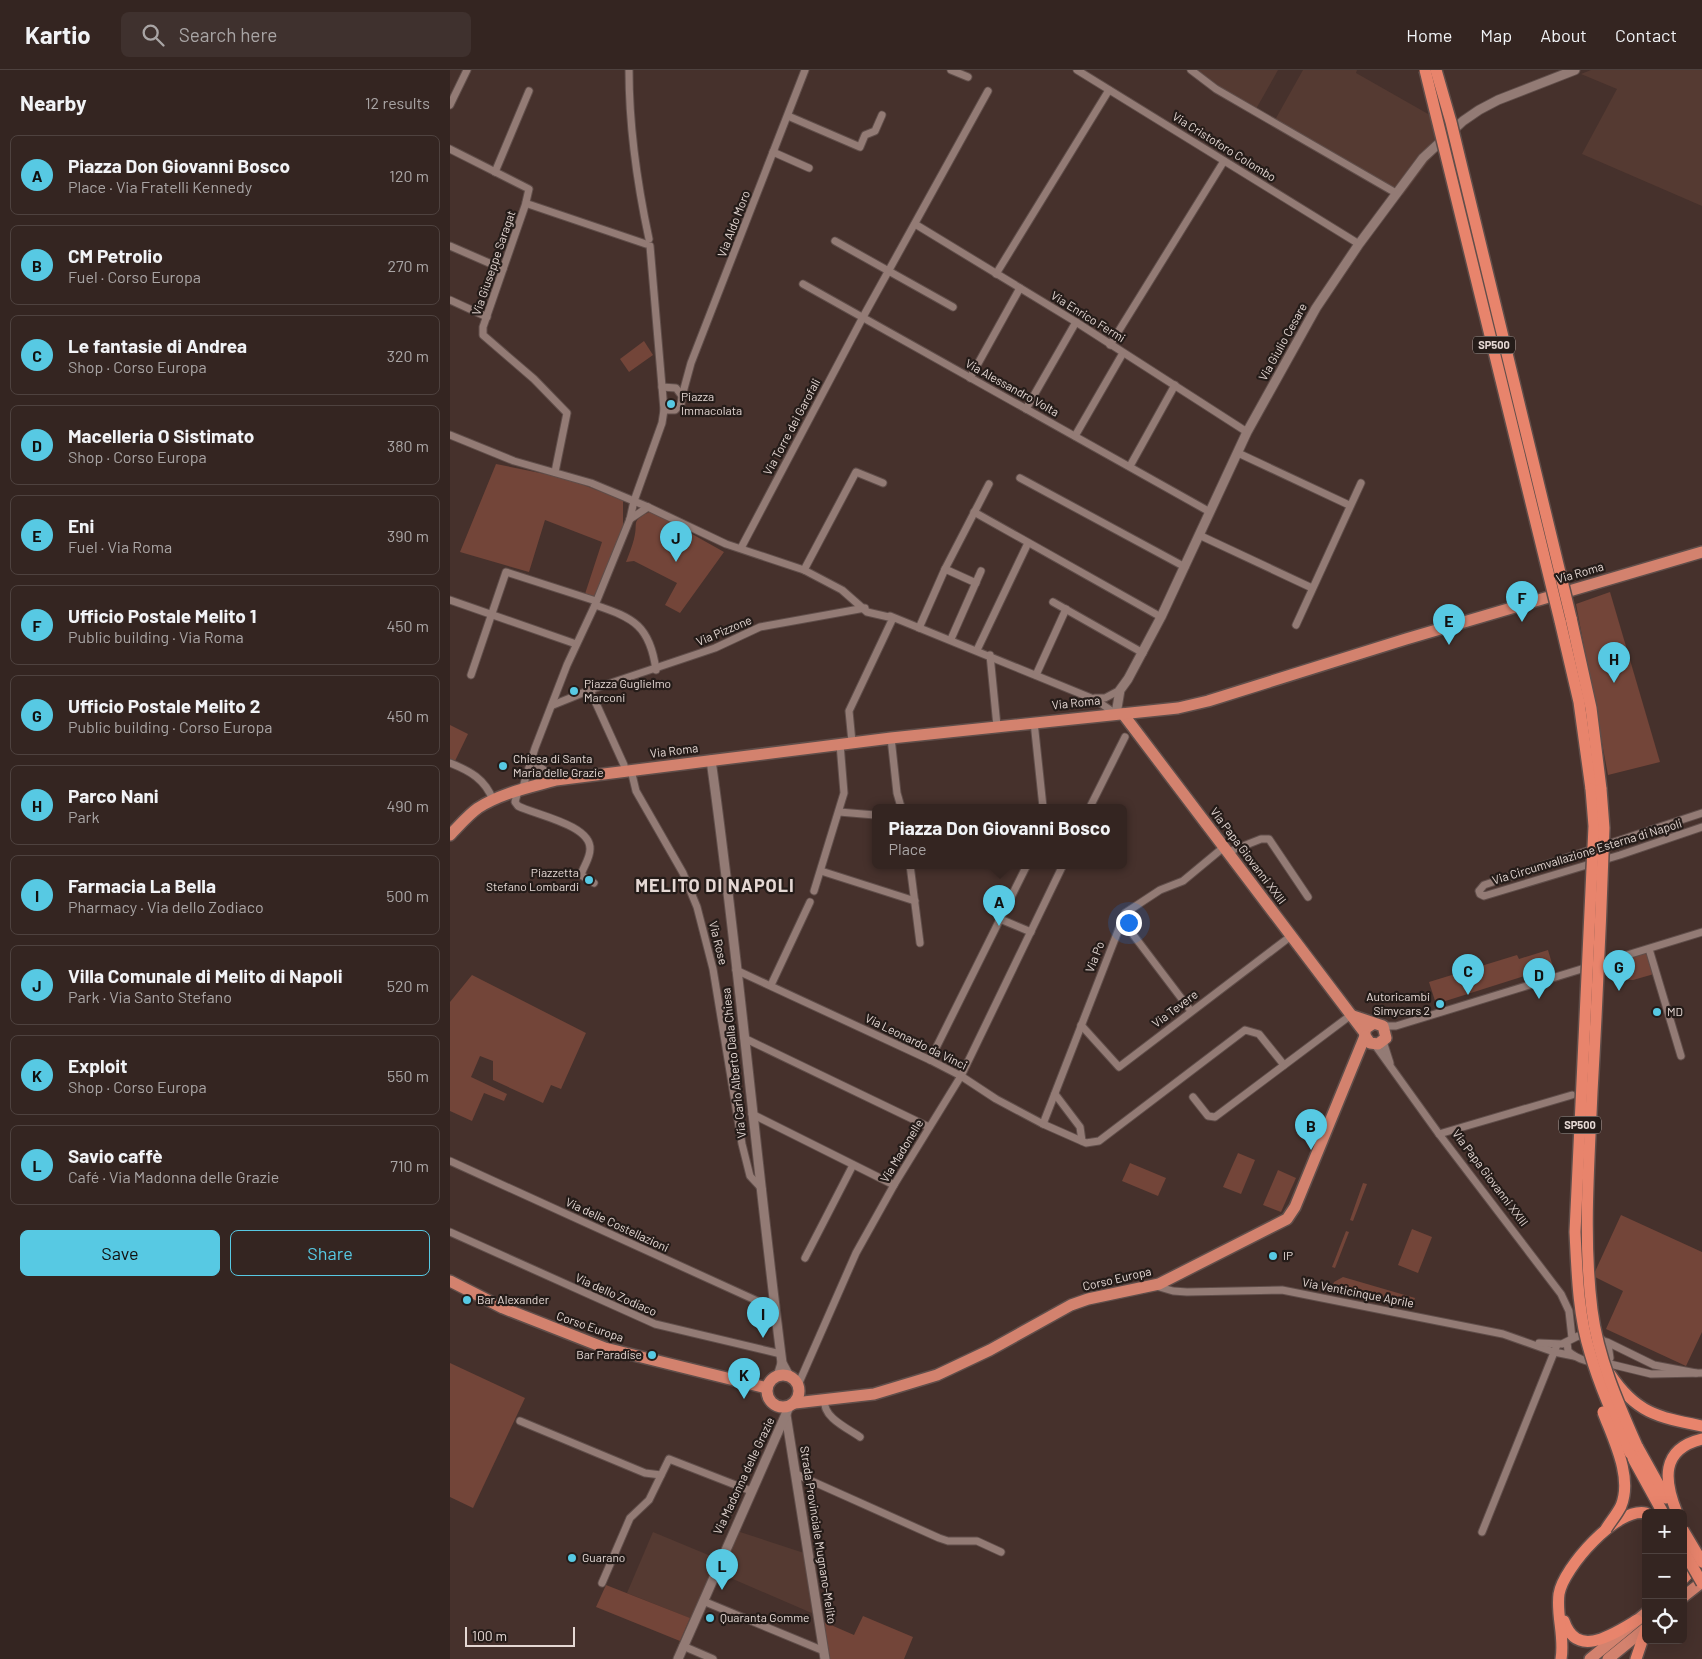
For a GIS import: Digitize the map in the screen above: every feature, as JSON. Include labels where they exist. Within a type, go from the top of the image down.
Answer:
[{"type":"highway","name":"SP500","points":[[1424,70],[1566,619]]},
{"type":"highway","name":"SP500","points":[[1436,70],[1451,122],[1566,619],[1579,702],[1604,828],[1589,1159],[1588,1256],[1592,1312],[1618,1404],[1638,1446],[1673,1509]]},
{"type":"highway","name":"SP500","points":[[1596,789],[1575,1232],[1580,1304],[1590,1352],[1608,1407],[1630,1453],[1661,1509]]},
{"type":"highway","points":[[1561,1659],[1563,1648],[1559,1605],[1563,1581],[1570,1570],[1606,1529],[1621,1505],[1624,1479],[1613,1437],[1594,1381],[1590,1352]]},
{"type":"highway","points":[[1606,1366],[1624,1394],[1642,1408],[1659,1417],[1702,1426]]},
{"type":"highway","points":[[1674,1509],[1667,1483],[1669,1465],[1683,1447],[1702,1439]]},
{"type":"highway","points":[[1606,1529],[1630,1513],[1642,1512]]},
{"type":"highway","points":[[1687,1536],[1702,1560],[1687,1576]]},
{"type":"highway","points":[[1685,1554],[1702,1582]]},
{"type":"highway","points":[[1559,1605],[1568,1633],[1575,1641],[1583,1644],[1601,1642],[1641,1616]]},
{"type":"highway","points":[[1636,1659],[1642,1640]]},
{"type":"main road","name":"Via Roma","points":[[450,835],[473,812],[493,800],[556,780],[627,767],[711,760],[1034,722],[1104,709],[1119,714],[1178,708],[1208,701],[1406,639],[1702,552]]},
{"type":"main road","name":"Via Papa Giovanni XXIII","points":[[1119,714],[1226,849],[1351,1015]]},
{"type":"main road","points":[[1351,1015],[1375,1036]]},
{"type":"main road","name":"Corso Europa","points":[[788,1408],[874,1394],[952,1369],[1076,1303],[1162,1285],[1180,1273],[1287,1219],[1295,1207],[1352,1068],[1375,1036]]},
{"type":"main road","name":"Corso Europa","points":[[450,1281],[504,1308],[605,1348],[772,1381]]},
{"type":"main road","points":[[798,1385],[799,1394],[788,1408],[771,1403],[772,1381],[798,1385],[813,1396],[825,1401]]},
{"type":"main road","points":[[1687,1577],[1702,1566]]},
{"type":"main road","points":[[1687,1594],[1702,1582]]},
{"type":"main road","points":[[1590,1659],[1641,1616]]},
{"type":"main road","points":[[1608,1659],[1642,1631]]},
{"type":"street","points":[[450,105],[467,70]]},
{"type":"street","points":[[594,883],[581,876],[590,852],[587,838],[573,828],[518,806],[515,802],[576,644],[596,603],[630,519],[634,501],[660,431],[664,410],[664,389],[647,242],[632,138],[629,70]]},
{"type":"street","name":"Via Aldo Moro","points":[[682,391],[691,363],[805,70]]},
{"type":"street","points":[[951,70],[968,77]]},
{"type":"street","name":"Via Cristoforo Colombo","points":[[1077,70],[1359,244]]},
{"type":"street","points":[[1191,70],[1216,89],[1396,193]]},
{"type":"street","name":"Via Giulio Cesare","points":[[1119,714],[1120,690],[1143,653],[1161,617],[1248,432],[1316,308],[1359,244],[1432,148],[1479,110],[1575,70]]},
{"type":"street","points":[[996,274],[1109,90]]},
{"type":"street","points":[[495,172],[528,91]]},
{"type":"street","name":"Via Torre dei Garofali","points":[[741,548],[863,317],[986,93]]},
{"type":"street","points":[[788,116],[860,147],[865,136],[875,131],[882,115]]},
{"type":"street","points":[[450,149],[530,190],[526,203],[647,242]]},
{"type":"street","points":[[773,152],[809,168]]},
{"type":"street","points":[[1110,345],[1224,160]]},
{"type":"street","name":"Via Giuseppe Saragat","points":[[526,203],[483,327],[485,338],[534,379],[567,413],[555,472]]},
{"type":"street","name":"Via Enrico Fermi","points":[[915,224],[1076,322],[1248,432]]},
{"type":"street","points":[[835,241],[953,307]]},
{"type":"street","points":[[450,246],[502,268]]},
{"type":"street","name":"Via Alessandro Volta","points":[[803,284],[1210,512]]},
{"type":"street","points":[[970,378],[1020,288]]},
{"type":"street","points":[[450,300],[487,317]]},
{"type":"street","points":[[1026,409],[1076,322]]},
{"type":"street","points":[[1075,436],[1123,353]]},
{"type":"street","points":[[1130,466],[1175,385]]},
{"type":"street","points":[[660,431],[681,404],[682,391],[664,389]]},
{"type":"street","points":[[664,410],[674,411]]},
{"type":"street","points":[[450,435],[514,461],[591,483],[648,507],[726,544],[804,570],[842,590],[862,609],[867,608],[951,639],[1090,697],[1105,698],[1120,690]]},
{"type":"street","points":[[1238,452],[1349,505]]},
{"type":"street","points":[[804,570],[856,472],[883,483]]},
{"type":"street","points":[[1020,478],[1185,567]]},
{"type":"street","points":[[1296,625],[1360,483]]},
{"type":"street","points":[[919,628],[945,570],[989,484]]},
{"type":"street","points":[[630,519],[648,507]]},
{"type":"street","points":[[974,512],[1161,617]]},
{"type":"street","points":[[1199,536],[1312,588]]},
{"type":"street","points":[[977,650],[1028,543]]},
{"type":"street","points":[[945,570],[976,583]]},
{"type":"street","points":[[951,639],[981,571]]},
{"type":"street","points":[[471,675],[506,572],[596,603],[624,615],[644,631],[653,653],[656,670]]},
{"type":"street","points":[[450,600],[576,644]]},
{"type":"street","points":[[1052,602],[1143,653]]},
{"type":"street","name":"Via Pizzone","points":[[590,690],[656,670],[714,648],[760,627],[862,609]]},
{"type":"street","points":[[1036,675],[1066,609]]},
{"type":"street","points":[[852,742],[849,711],[893,618]]},
{"type":"street","points":[[990,655],[997,726]]},
{"type":"street","points":[[553,705],[590,690]]},
{"type":"street","name":"Via Rose","points":[[590,690],[627,767],[636,791],[683,873],[698,908],[713,968],[742,1144],[750,1176],[762,1189]]},
{"type":"street","points":[[1090,697],[1104,709]]},
{"type":"street","points":[[1034,722],[1043,804]]},
{"type":"street","points":[[1092,804],[1125,737]]},
{"type":"street","points":[[891,738],[897,793],[900,804]]},
{"type":"street","points":[[814,891],[839,812],[844,783],[840,744]]},
{"type":"street","points":[[532,760],[556,780]]},
{"type":"street","name":"Via Carlo Alberto Dalla Chiesa","points":[[711,760],[782,1358],[772,1381]]},
{"type":"street","points":[[450,763],[479,778],[490,791],[493,800]]},
{"type":"street","points":[[839,812],[872,815]]},
{"type":"street","name":"Via Circumvallazione Esterna di Napoli","points":[[1702,813],[1484,885],[1478,891],[1484,896],[1620,855],[1702,827]]},
{"type":"street","name":"Via Po","points":[[1043,1124],[1122,920],[1130,908],[1164,888],[1183,881],[1226,849],[1261,839],[1269,839],[1308,898]]},
{"type":"street","points":[[911,869],[920,943]]},
{"type":"street","points":[[930,1060],[1025,869]]},
{"type":"street","name":"Via Madonelle","points":[[798,1385],[856,1253],[894,1185],[960,1076],[1061,869]]},
{"type":"street","points":[[821,871],[915,901]]},
{"type":"street","points":[[772,985],[810,902]]},
{"type":"street","points":[[1000,919],[1031,932]]},
{"type":"street","points":[[1122,920],[1191,1011]]},
{"type":"street","points":[[1375,1036],[1396,1026],[1702,932]]},
{"type":"street","name":"Via Tevere","points":[[1081,1025],[1116,1066],[1119,1067],[1291,936]]},
{"type":"street","points":[[1649,948],[1681,1056]]},
{"type":"street","name":"Via Leonardo da Vinci","points":[[736,970],[772,985],[930,1060],[996,1099],[1043,1124],[1082,1141]]},
{"type":"street","points":[[1193,1098],[1206,1115],[1213,1118],[1351,1015]]},
{"type":"street","name":"Corso Europa","points":[[1375,1036],[1396,1026]]},
{"type":"street","points":[[1055,1094],[1080,1127],[1082,1141],[1090,1143],[1099,1141],[1245,1030],[1259,1034],[1284,1065]]},
{"type":"street","name":"Via Papa Giovanni XXIII","points":[[1375,1036],[1392,1071],[1565,1301],[1605,1341],[1654,1365],[1699,1373]]},
{"type":"street","points":[[744,1038],[929,1127]]},
{"type":"street","points":[[1439,1134],[1572,1095]]},
{"type":"street","points":[[752,1114],[894,1185]]},
{"type":"street","name":"Via delle Costellazioni","points":[[450,1160],[775,1309]]},
{"type":"street","points":[[805,1258],[853,1165]]},
{"type":"street","name":"Via dello Zodiaco","points":[[450,1232],[656,1324],[782,1358]]},
{"type":"street","points":[[1180,1273],[1176,1284],[1181,1292]]},
{"type":"street","points":[[1162,1285],[1181,1292]]},
{"type":"street","name":"Via Venticinque Aprile","points":[[1181,1292],[1282,1290],[1456,1324],[1555,1348],[1574,1356]]},
{"type":"street","name":"Via Papa Giovanni XXIII","points":[[1565,1301],[1569,1311],[1569,1340]]},
{"type":"street","points":[[1482,1532],[1555,1348],[1569,1340],[1584,1336],[1605,1341],[1611,1350],[1606,1366]]},
{"type":"street","points":[[1569,1340],[1568,1351],[1574,1356]]},
{"type":"street","name":"Via Papa Giovanni XXIII","points":[[1574,1356],[1606,1366],[1651,1374],[1699,1373]]},
{"type":"street","points":[[825,1401],[824,1405],[829,1415],[860,1438]]},
{"type":"street","name":"Strada Provinciale Mugnano-Melito","points":[[788,1408],[796,1474],[824,1655]]},
{"type":"street","name":"Via Madonna delle Grazie","points":[[678,1659],[788,1408]]},
{"type":"street","points":[[520,1421],[645,1473],[661,1475]]},
{"type":"street","points":[[602,1583],[630,1518],[649,1500],[670,1459],[751,1491]]},
{"type":"street","points":[[796,1474],[939,1538],[948,1541],[977,1541],[1000,1552]]},
{"type":"street","points":[[702,1601],[824,1655]]},
{"type":"street","points":[[683,1646],[713,1659]]},
{"type":"shaded area","points":[[1195,70],[1278,70],[1256,109],[1214,84]]},
{"type":"shaded area","points":[[1303,70],[1357,70],[1356,73],[1458,131],[1434,154],[1403,195],[1275,120]]},
{"type":"shaded area","points":[[1591,70],[1702,70],[1702,206],[1582,154],[1617,89],[1581,74]]},
{"type":"shaded area","points":[[644,341],[653,355],[629,372],[620,359]]},
{"type":"shaded area","points":[[496,464],[565,478],[623,500],[623,528],[595,598],[585,594],[602,542],[545,520],[529,572],[460,552]]},
{"type":"shaded area","points":[[651,511],[724,552],[680,613],[665,605],[677,583],[634,561],[626,562],[634,539],[636,522],[640,517]]},
{"type":"shaded area","points":[[1610,592],[1660,762],[1608,775],[1576,604]]},
{"type":"shaded area","points":[[450,725],[468,734],[455,761],[450,759]]},
{"type":"shaded area","points":[[1548,950],[1553,967],[1436,1004],[1429,982],[1517,955],[1519,959]]},
{"type":"shaded area","points":[[1648,952],[1654,974],[1633,980],[1616,979],[1614,962]]},
{"type":"shaded area","points":[[472,975],[586,1033],[561,1089],[551,1085],[543,1103],[493,1080],[493,1061],[480,1056],[471,1077],[507,1094],[504,1101],[484,1093],[472,1121],[450,1111],[450,1002]]},
{"type":"shaded area","points":[[1238,1153],[1255,1160],[1241,1194],[1223,1187]]},
{"type":"shaded area","points":[[1130,1163],[1166,1178],[1158,1196],[1122,1181]]},
{"type":"shaded area","points":[[1278,1170],[1296,1178],[1281,1212],[1263,1205]]},
{"type":"shaded area","points":[[1363,1183],[1367,1184],[1353,1221],[1350,1220]]},
{"type":"shaded area","points":[[1621,1215],[1702,1252],[1702,1332],[1686,1366],[1606,1329],[1623,1291],[1593,1276]]},
{"type":"shaded area","points":[[1412,1229],[1432,1237],[1418,1273],[1398,1265]]},
{"type":"shaded area","points":[[1346,1231],[1349,1232],[1335,1268],[1332,1267]]},
{"type":"shaded area","points":[[1343,1277],[1415,1298],[1412,1306],[1331,1290],[1334,1282]]},
{"type":"shaded area","points":[[450,1363],[525,1398],[473,1508],[450,1497]]},
{"type":"shaded area","points":[[737,1531],[804,1553],[814,1614],[719,1573]]},
{"type":"shaded area","points":[[653,1532],[718,1559],[692,1619],[627,1593]]},
{"type":"shaded area","points":[[606,1585],[690,1618],[680,1641],[596,1607]]},
{"type":"shaded area","points":[[863,1616],[913,1637],[904,1659],[830,1659],[824,1622],[854,1635]]},
{"type":"place","name":"Piazza Immacolata","points":[[671,404]]},
{"type":"place","name":"Villa Comunale di Melito di Napoli","points":[[676,562]]},
{"type":"place","name":"Ufficio Postale Melito 1","points":[[1522,622]]},
{"type":"place","name":"Eni","points":[[1449,645]]},
{"type":"place","name":"Parco Nani","points":[[1614,683]]},
{"type":"place","name":"Piazza Guglielmo Marconi","points":[[574,691]]},
{"type":"place","name":"Chiesa di Santa Maria delle Grazie","points":[[503,766]]},
{"type":"place","name":"Piazzetta Stefano Lombardi","points":[[589,880]]},
{"type":"place","name":"Piazza Don Giovanni Bosco","points":[[999,926]]},
{"type":"place","name":"Ufficio Postale Melito 2","points":[[1619,991]]},
{"type":"place","name":"Le fantasie di Andrea","points":[[1468,995]]},
{"type":"place","name":"Macelleria O Sistimato","points":[[1539,999]]},
{"type":"place","name":"Autoricambi Simycars 2","points":[[1440,1004]]},
{"type":"place","name":"MD","points":[[1657,1012]]},
{"type":"place","name":"CM Petrolio","points":[[1311,1150]]},
{"type":"place","name":"IP","points":[[1273,1256]]},
{"type":"place","name":"Bar Alexander","points":[[467,1300]]},
{"type":"place","name":"Farmacia La Bella","points":[[763,1338]]},
{"type":"place","name":"Bar Paradise","points":[[652,1355]]},
{"type":"place","name":"Exploit","points":[[744,1399]]},
{"type":"place","name":"Guarano","points":[[572,1558]]},
{"type":"place","name":"Savio caffè","points":[[722,1590]]},
{"type":"place","name":"Quaranta Gomme","points":[[710,1618]]},
{"type":"district","name":"MELITO DI NAPOLI","points":[[715,886]]}]
